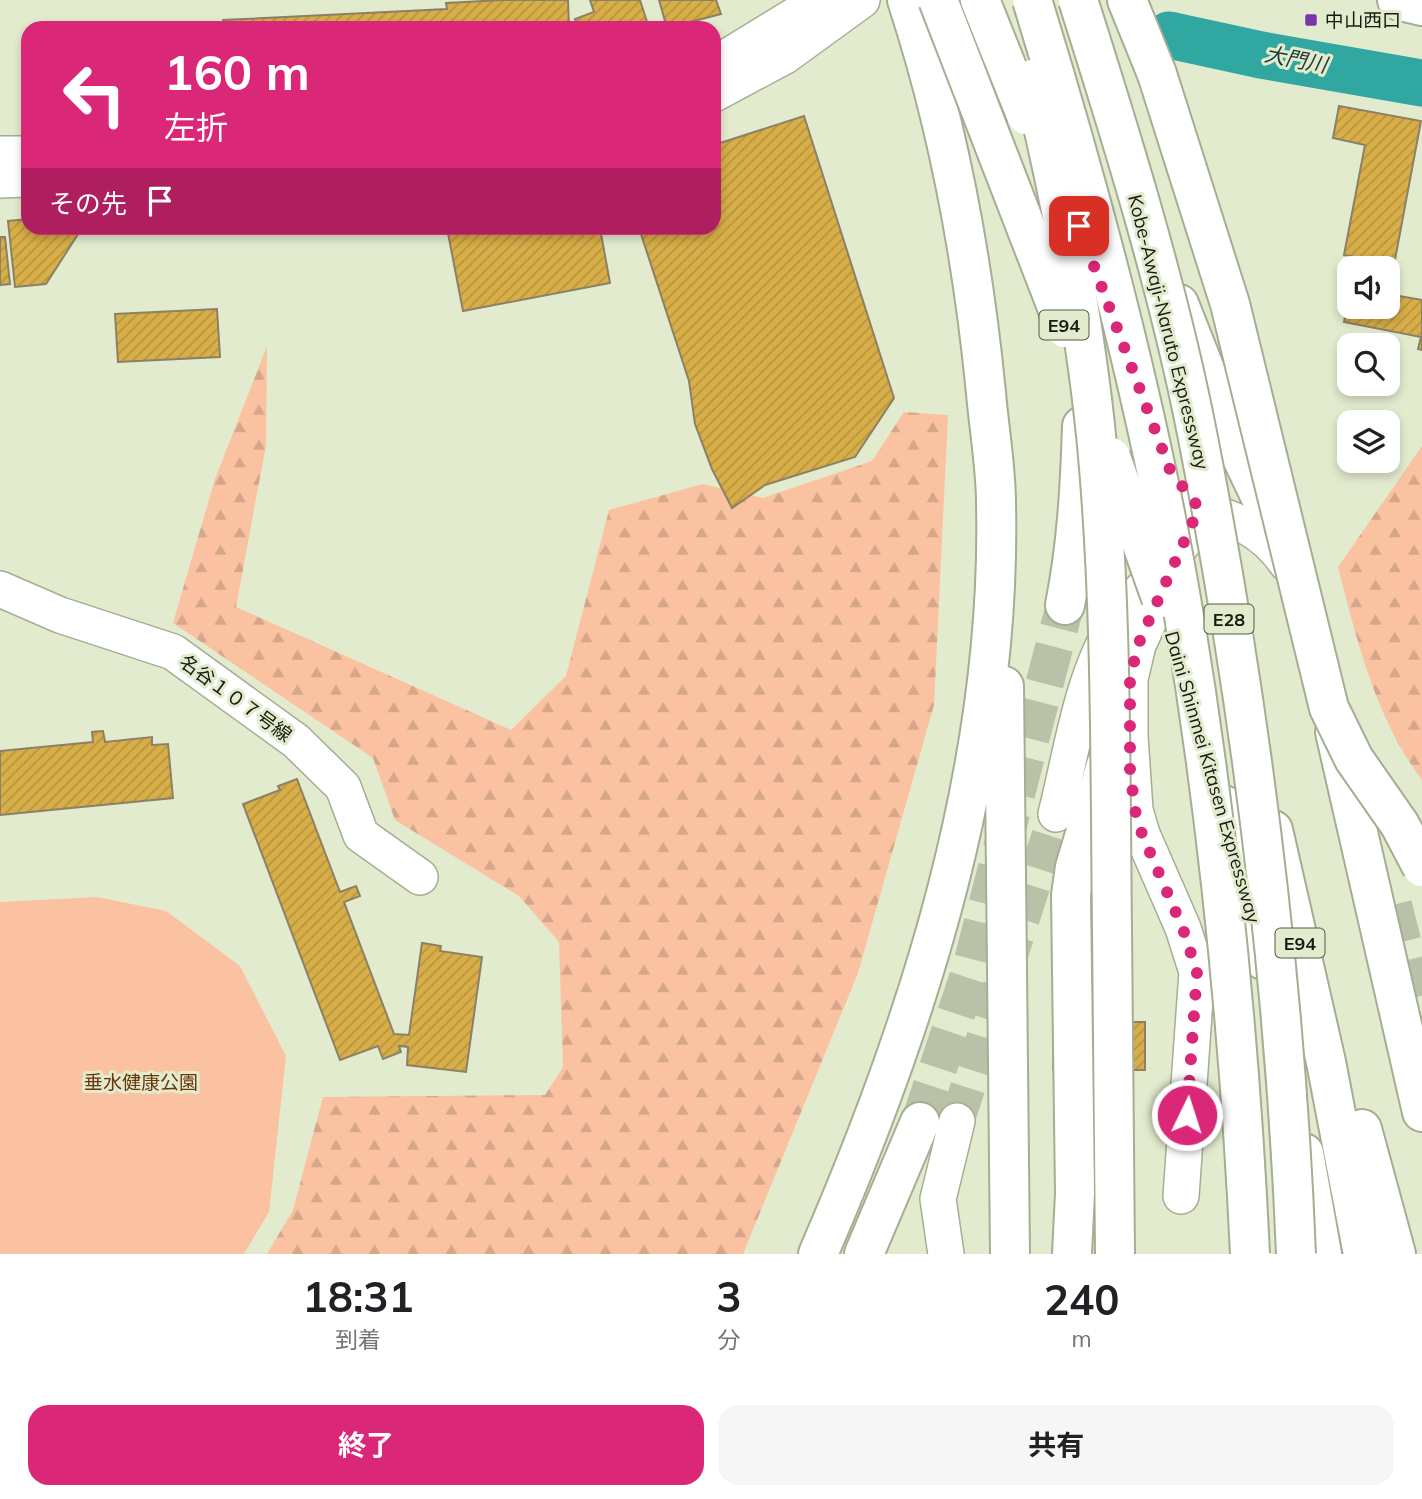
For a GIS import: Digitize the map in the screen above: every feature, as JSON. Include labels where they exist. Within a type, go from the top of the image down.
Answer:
[{"type":"main road","points":[[907,0],[940,115],[977,302],[996,502],[1003,618],[1010,1254]]},
{"type":"main road","name":"Daini Shinmei Kitasen Expressway","points":[[938,0],[1068,335],[1180,653],[1241,870],[1286,1059],[1322,1254]]},
{"type":"main road","name":"Daini Shinmei Kitasen Expressway","points":[[980,0],[1034,134],[1219,636],[1283,869],[1363,1254]]},
{"type":"main road","points":[[1011,0],[1068,234],[1084,335],[1105,558],[1110,731],[1115,1254]]},
{"type":"main road","points":[[1034,0],[1070,201],[1083,399],[1073,564],[1065,605]]},
{"type":"main road","name":"E28","points":[[1034,0],[1068,116],[1113,288],[1160,491],[1184,615],[1211,800],[1232,1003],[1250,1254]]},
{"type":"main road","points":[[1058,0],[1230,432],[1300,584],[1334,706],[1354,759],[1400,825],[1422,867]]},
{"type":"main road","name":"Kobe-Awaji-Naruto Expressway","points":[[1078,0],[1159,273],[1199,444],[1255,793],[1278,992],[1296,1254]]},
{"type":"main road","points":[[1127,0],[1157,74],[1230,304],[1334,706],[1422,1112]]},
{"type":"main road","points":[[1397,0],[1422,6]]},
{"type":"main road","points":[[818,1254],[885,1088],[920,985],[951,876],[971,782],[985,692],[993,602],[996,502]]},
{"type":"main road","points":[[1072,1254],[1074,1073],[1071,928],[1075,867],[1101,786],[1110,731]]},
{"type":"main road","points":[[1283,869],[1359,1118],[1396,1254]]},
{"type":"main road","points":[[864,1254],[938,1121]]},
{"type":"street","points":[[721,61],[820,0]]},
{"type":"street","points":[[721,90],[785,56],[862,0]]},
{"type":"street","points":[[0,154],[21,154]]},
{"type":"street","points":[[0,180],[21,179]]},
{"type":"street","points":[[1070,201],[1170,470],[1193,523]]},
{"type":"street","points":[[1181,1196],[1197,972],[1183,929],[1142,834],[1135,810],[1130,770],[1130,679],[1138,645],[1193,523],[1214,429],[1212,384]]},
{"type":"street","points":[[1073,564],[1155,508],[1170,504],[1193,523],[1259,531],[1275,545],[1300,584]]},
{"type":"street","points":[[1056,814],[1094,666],[1115,623],[1193,523]]},
{"type":"street","name":"名谷１０７号線","points":[[0,589],[60,615],[173,652],[296,741],[343,787],[362,835],[420,877]]},
{"type":"street","points":[[938,1121],[938,1199],[946,1254]]},
{"type":"street","points":[[921,1254],[938,1199]]},
{"type":"green space","points":[[267,346],[266,445],[236,607],[511,730],[566,676],[609,510],[703,484],[763,498],[872,461],[904,412],[948,415],[934,705],[858,973],[743,1254],[267,1254],[293,1210],[323,1097],[545,1095],[563,1067],[559,942],[519,896],[395,820],[373,758],[173,623],[215,479]]},
{"type":"green space","points":[[1422,446],[1422,780],[1392,731],[1380,705],[1361,651],[1338,567]]},
{"type":"green space","name":"垂水健康公園","points":[[97,897],[166,911],[240,966],[286,1056],[269,1212],[244,1254],[0,1254],[0,902]]},
{"type":"building","points":[[568,0],[569,21],[223,21],[447,9],[446,3]]},
{"type":"building","points":[[590,0],[640,0],[647,21],[576,21],[594,12]]},
{"type":"building","points":[[659,0],[716,0],[721,14],[694,21],[665,21]]},
{"type":"building","points":[[1339,106],[1421,121],[1396,256],[1344,255],[1365,145],[1333,138]]},
{"type":"building","points":[[804,116],[894,398],[855,457],[765,485],[732,508],[712,469],[695,424],[689,381],[641,235],[721,235],[721,143]]},
{"type":"building","points":[[21,220],[21,235],[78,235],[46,284],[15,287],[8,221]]},
{"type":"building","points":[[448,235],[601,235],[610,283],[463,311]]},
{"type":"building","points":[[0,237],[5,237],[10,284],[0,285]]},
{"type":"building","points":[[1400,296],[1422,300],[1422,350],[1418,349],[1421,337],[1344,322],[1345,319],[1400,319]]},
{"type":"building","points":[[217,309],[220,357],[118,362],[115,314]]},
{"type":"building","points":[[103,731],[105,742],[152,737],[152,745],[168,744],[173,798],[0,815],[0,751],[93,742],[92,732]]},
{"type":"building","points":[[297,779],[340,892],[356,886],[360,896],[344,902],[394,1034],[409,1035],[422,943],[441,946],[440,951],[482,957],[466,1072],[407,1065],[408,1047],[399,1046],[401,1052],[383,1059],[378,1046],[340,1060],[243,804],[280,790],[278,786]]},
{"type":"building","points":[[1054,1022],[1145,1022],[1145,1070],[1053,1070]]},
{"type":"waterway","name":"大門川","points":[[1169,35],[1261,55],[1422,83]]},
{"type":"tunnel","points":[[920,1122],[970,972],[1065,605]]},
{"type":"tunnel","points":[[957,1121],[1056,814]]},
{"type":"tunnel","points":[[1393,905],[1422,1020]]},
{"type":"place","name":"中山西口","points":[[1311,20]]},
{"type":"route","points":[[1079,226],[1170,470],[1199,508],[1138,645],[1130,679],[1130,770],[1135,810],[1142,834],[1183,929],[1197,972],[1187,1115]]}]
